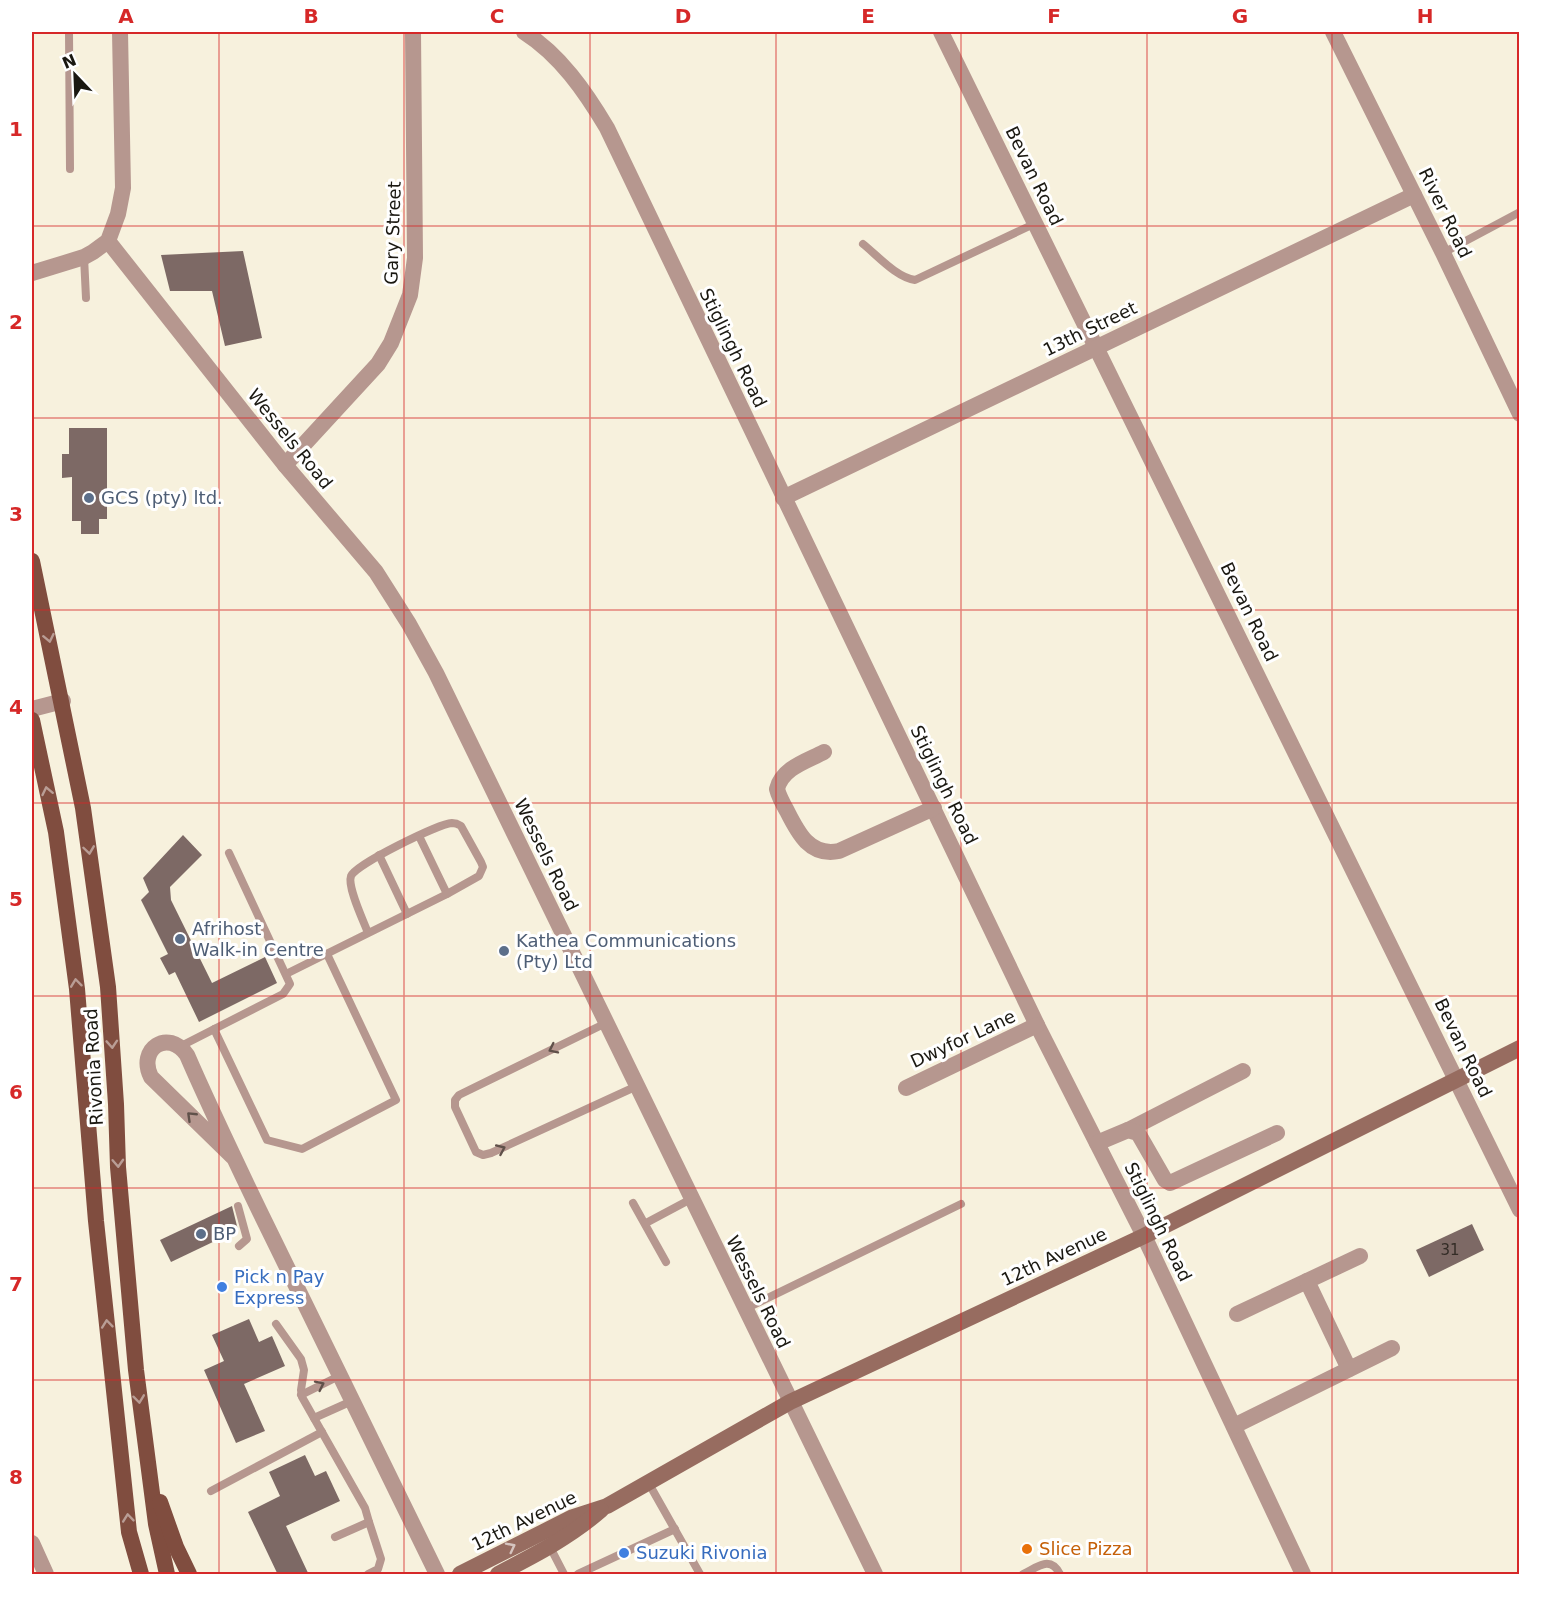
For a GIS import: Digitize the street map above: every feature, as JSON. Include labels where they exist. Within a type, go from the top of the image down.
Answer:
[{"type":"main road","name":"Rivonia Road","points":[[32,561],[63,701],[83,808],[108,987],[118,1167],[136,1370],[156,1524],[167,1575]]},
{"type":"main road","name":"Rivonia Road","points":[[32,720],[56,832],[65,888],[77,989],[96,1221],[128,1521],[141,1575]]},
{"type":"main road","name":"12th Avenue","points":[[459,1575],[573,1517],[606,1506],[790,1402],[1144,1236],[1520,1048]]},
{"type":"main road","points":[[147,1464],[176,1547],[189,1575]]},
{"type":"main road","name":"12th Avenue","points":[[498,1575],[582,1527],[606,1506]]},
{"type":"street","points":[[32,273],[84,257],[108,241],[118,214],[123,188],[120,32]]},
{"type":"street","name":"Gary Street","points":[[285,465],[378,364],[391,343],[410,295],[415,258],[413,32]]},
{"type":"street","name":"Stiglingh Road","points":[[524,32],[541,43],[563,66],[583,90],[607,128],[1037,1025],[1144,1236],[1303,1575]]},
{"type":"street","name":"Bevan Road","points":[[941,32],[1520,1210]]},
{"type":"street","name":"River Road","points":[[1333,32],[1520,414]]},
{"type":"street","name":"13th Street","points":[[783,498],[1414,195]]},
{"type":"street","name":"Wessels Road","points":[[108,241],[285,465],[376,572],[409,624],[436,674],[875,1575]]},
{"type":"street","points":[[32,709],[63,701]]},
{"type":"street","points":[[824,752],[789,770],[780,781],[778,793],[798,833],[819,851],[828,854],[839,851],[934,808]]},
{"type":"street","name":"Dwyfor Lane","points":[[906,1088],[1037,1025]]},
{"type":"street","points":[[233,1157],[151,1077],[147,1068],[150,1052],[156,1045],[166,1041],[181,1046],[187,1054],[233,1157],[437,1575]]},
{"type":"street","points":[[1097,1143],[1128,1130],[1243,1071]]},
{"type":"street","points":[[1128,1130],[1138,1134],[1165,1180],[1170,1183],[1277,1133]]},
{"type":"street","points":[[1237,1314],[1360,1256]]},
{"type":"street","points":[[1306,1281],[1349,1369]]},
{"type":"street","points":[[1234,1426],[1392,1348]]},
{"type":"street","points":[[32,1543],[40,1570]]},
{"type":"lane","points":[[69,32],[70,169]]},
{"type":"lane","points":[[1443,253],[1520,212]]},
{"type":"lane","points":[[863,244],[907,279],[915,280],[1036,223]]},
{"type":"lane","points":[[84,257],[86,298]]},
{"type":"lane","points":[[286,974],[447,894],[479,876],[483,867],[461,826],[451,823],[419,836],[379,855],[355,871],[350,882],[368,933]]},
{"type":"lane","points":[[419,836],[447,894]]},
{"type":"lane","points":[[181,1046],[283,994],[290,984],[229,853]]},
{"type":"lane","points":[[379,855],[407,914]]},
{"type":"lane","points":[[213,1029],[267,1140],[302,1149],[396,1100],[327,954]]},
{"type":"lane","points":[[606,1023],[459,1095],[455,1100],[455,1107],[476,1152],[483,1155],[491,1153],[637,1086]]},
{"type":"lane","points":[[646,1223],[691,1199]]},
{"type":"lane","points":[[633,1203],[666,1262]]},
{"type":"lane","points":[[745,1309],[961,1204]]},
{"type":"lane","points":[[238,1206],[247,1239],[239,1246]]},
{"type":"lane","points":[[276,1324],[301,1359],[304,1370],[301,1395],[364,1508],[381,1559],[378,1569],[368,1575]]},
{"type":"lane","points":[[301,1395],[339,1376]]},
{"type":"lane","points":[[314,1418],[352,1401]]},
{"type":"lane","points":[[211,1491],[322,1432]]},
{"type":"lane","points":[[648,1482],[700,1575]]},
{"type":"lane","points":[[335,1537],[369,1522]]},
{"type":"lane","points":[[578,1575],[675,1529]]},
{"type":"lane","points":[[550,1547],[564,1575]]},
{"type":"lane","points":[[1023,1575],[1052,1563],[1060,1575]]},
{"type":"building","points":[[243,251],[262,338],[225,346],[212,291],[170,291],[161,255]]},
{"type":"building","name":"GCS (pty) ltd.","points":[[69,428],[107,428],[107,519],[99,519],[99,534],[81,534],[81,521],[72,521],[72,477],[62,478],[62,454],[69,454]]},
{"type":"building","points":[[183,835],[202,855],[170,887],[171,900],[212,983],[265,957],[277,983],[199,1022],[175,972],[169,975],[160,958],[168,954],[141,900],[149,892],[143,878]]},
{"type":"building","points":[[232,1206],[238,1230],[171,1262],[160,1240]]},
{"type":"building","points":[[1472,1224],[1484,1250],[1429,1277],[1416,1250]]},
{"type":"building","points":[[249,1319],[259,1342],[272,1336],[285,1366],[244,1384],[265,1431],[236,1443],[204,1370],[224,1361],[212,1335]]},
{"type":"building","points":[[305,1455],[315,1476],[326,1471],[340,1501],[286,1526],[309,1575],[278,1575],[248,1512],[280,1496],[269,1472]]},
{"type":"place","name":"GCS (pty) ltd.","points":[[89,498]]},
{"type":"place","name":"Afrihost Walk-in Centre","points":[[180,939]]},
{"type":"place","name":"Kathea Communications (Pty) Ltd","points":[[504,951]]},
{"type":"place","name":"BP","points":[[201,1234]]},
{"type":"place","name":"Pick n Pay Express","points":[[222,1287]]},
{"type":"place","name":"Slice Pizza","points":[[1027,1549]]},
{"type":"place","name":"Suzuki Rivonia","points":[[624,1553]]}]
